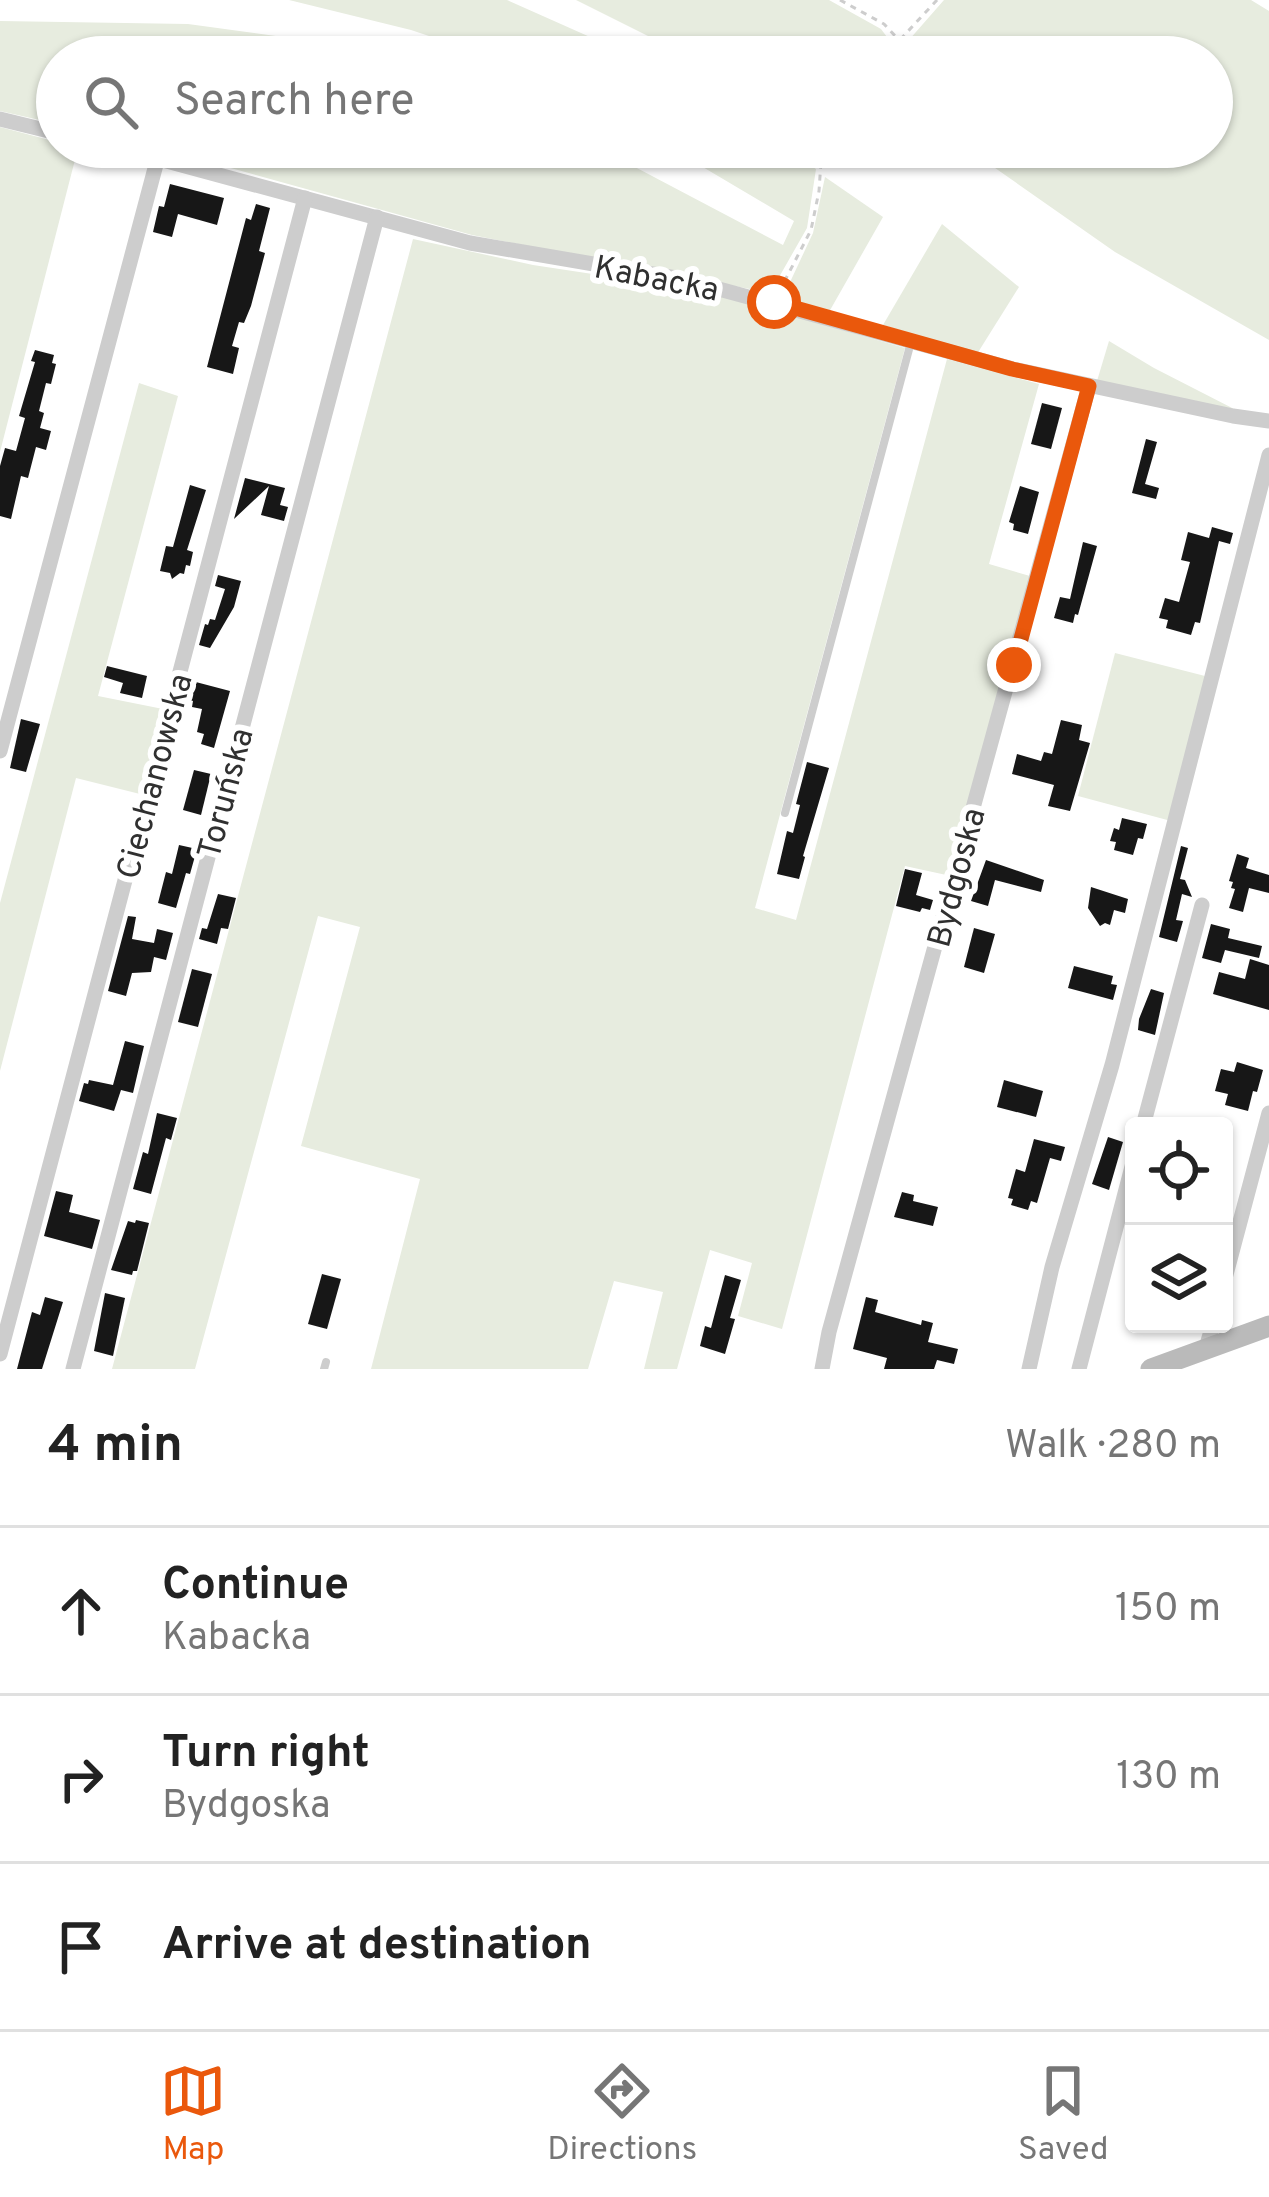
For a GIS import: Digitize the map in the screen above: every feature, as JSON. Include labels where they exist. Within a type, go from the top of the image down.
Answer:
[{"type":"main road","points":[[1150,1369],[1269,1326]]},
{"type":"street","points":[[0,119],[36,128]]},
{"type":"street","points":[[0,751],[155,168]]},
{"type":"street","name":"Kabacka","points":[[197,168],[470,242],[682,279],[1012,369],[1269,422]]},
{"type":"street","name":"Ciechanowska","points":[[0,1354],[305,198]]},
{"type":"street","name":"Toruńska","points":[[73,1369],[377,217]]},
{"type":"street","name":"Bydgoska","points":[[822,1369],[1089,386]]},
{"type":"street","points":[[1029,1369],[1052,1267],[1112,1065],[1269,455]]},
{"type":"street","points":[[1145,1117],[1202,905]]},
{"type":"street","points":[[1233,1248],[1269,1113]]},
{"type":"street","points":[[1079,1369],[1125,1193]]},
{"type":"street","points":[[1206,1348],[1210,1333]]},
{"type":"lane","points":[[784,813],[912,341]]},
{"type":"path","points":[[840,0],[884,24],[895,36]]},
{"type":"path","points":[[903,36],[937,0]]},
{"type":"path","points":[[774,302],[812,230],[821,168]]},
{"type":"shaded area","points":[[289,0],[507,0],[588,36],[429,36]]},
{"type":"shaded area","points":[[576,0],[829,0],[886,36],[648,36]]},
{"type":"shaded area","points":[[944,0],[1251,0],[1269,11],[1269,340],[1115,252],[995,168],[1233,168],[1233,36],[912,36]]},
{"type":"shaded area","points":[[0,21],[188,24],[276,36],[36,36],[36,119],[0,111]]},
{"type":"shaded area","points":[[0,127],[36,136],[36,168],[73,168],[0,452]]},
{"type":"shaded area","points":[[231,168],[637,168],[783,245],[794,221],[704,168],[816,169],[807,228],[770,293],[472,235]]},
{"type":"shaded area","points":[[825,177],[883,217],[829,312],[785,300],[784,295],[813,233]]},
{"type":"shaded area","points":[[942,224],[1019,287],[977,354],[883,325]]},
{"type":"shaded area","points":[[413,239],[533,265],[705,291],[905,348],[755,908],[796,920],[947,359],[1039,384],[989,564],[1030,576],[951,876],[905,866],[782,1329],[738,1316],[752,1263],[710,1250],[677,1369],[644,1369],[663,1292],[614,1281],[588,1369],[371,1369],[420,1179],[301,1146],[360,927],[318,916],[195,1369],[112,1369]]},
{"type":"shaded area","points":[[1109,341],[1154,368],[1238,411],[1097,381]]},
{"type":"shaded area","points":[[139,383],[178,396],[98,696],[163,709],[140,794],[76,778],[0,1071],[0,903]]},
{"type":"shaded area","points":[[1115,653],[1205,676],[1171,821],[1078,796]]},
{"type":"building","points":[[170,184],[224,198],[217,225],[178,214],[172,237],[153,232]]},
{"type":"building","points":[[256,204],[270,208],[259,251],[265,253],[251,306],[244,323],[239,322],[232,346],[239,348],[233,374],[207,367],[246,218],[251,220]]},
{"type":"building","points":[[35,350],[54,355],[52,363],[56,364],[39,411],[44,413],[40,428],[51,431],[46,450],[36,447],[28,478],[21,476],[11,519],[0,516],[0,466],[5,448],[16,451]]},
{"type":"building","points":[[1042,403],[1062,408],[1051,449],[1031,444]]},
{"type":"building","points":[[1146,439],[1157,442],[1145,484],[1159,488],[1156,499],[1132,493]]},
{"type":"building","points":[[245,478],[285,488],[280,505],[288,507],[284,521],[261,515],[269,486],[234,519]]},
{"type":"building","points":[[190,485],[206,490],[187,550],[193,552],[190,566],[172,579],[170,573],[160,571],[166,546],[173,547]]},
{"type":"building","points":[[1020,486],[1039,492],[1028,534],[1013,530],[1009,522]]},
{"type":"building","points":[[1212,527],[1233,533],[1230,544],[1219,541],[1200,623],[1195,622],[1191,635],[1166,628],[1168,620],[1159,618],[1165,598],[1179,602],[1190,562],[1181,560],[1188,532],[1209,538]]},
{"type":"building","points":[[1083,542],[1097,546],[1073,623],[1054,618],[1060,597],[1070,599]]},
{"type":"building","points":[[218,575],[241,581],[234,607],[210,648],[199,645],[205,624],[215,620],[225,589],[215,586]]},
{"type":"building","points":[[107,666],[147,676],[142,698],[120,693],[123,683],[104,677]]},
{"type":"building","points":[[192,681],[230,691],[214,748],[201,744],[204,734],[197,732],[202,709],[192,707],[193,701],[187,699]]},
{"type":"building","points":[[21,719],[40,724],[26,772],[10,768]]},
{"type":"building","points":[[1061,720],[1082,725],[1079,740],[1090,743],[1070,811],[1048,806],[1054,785],[1012,774],[1017,754],[1041,761],[1044,752],[1052,754]]},
{"type":"building","points":[[807,762],[829,768],[799,879],[777,874],[787,831],[793,833]]},
{"type":"building","points":[[194,770],[211,774],[201,815],[183,810]]},
{"type":"building","points":[[1122,818],[1147,824],[1133,855],[1114,850],[1116,842],[1110,841]]},
{"type":"building","points":[[179,845],[197,849],[176,908],[158,903]]},
{"type":"building","points":[[1181,846],[1188,848],[1180,879],[1185,880],[1192,897],[1182,894],[1176,920],[1183,921],[1177,942],[1159,937]]},
{"type":"building","points":[[1237,854],[1249,858],[1246,868],[1269,875],[1269,893],[1249,888],[1243,912],[1229,908],[1235,889],[1229,881]]},
{"type":"building","points":[[986,860],[1044,880],[1041,892],[995,880],[988,906],[971,901]]},
{"type":"building","points":[[905,869],[922,873],[916,895],[933,900],[930,910],[896,906]]},
{"type":"building","points":[[1091,887],[1128,899],[1125,913],[1114,910],[1110,925],[1100,926],[1088,908]]},
{"type":"building","points":[[218,894],[236,898],[228,929],[221,928],[217,944],[199,939]]},
{"type":"building","points":[[128,916],[136,917],[132,939],[154,943],[157,929],[173,933],[166,960],[154,957],[151,972],[132,973],[126,996],[108,991]]},
{"type":"building","points":[[1211,924],[1230,929],[1228,938],[1262,946],[1259,958],[1225,950],[1221,963],[1202,958]]},
{"type":"building","points":[[974,928],[995,934],[984,973],[964,967]]},
{"type":"building","points":[[1250,959],[1269,965],[1269,1010],[1213,994],[1219,972],[1245,979]]},
{"type":"building","points":[[1074,966],[1113,976],[1111,984],[1117,985],[1113,1000],[1068,988]]},
{"type":"building","points":[[192,969],[212,974],[198,1027],[178,1022]]},
{"type":"building","points":[[1151,989],[1164,993],[1155,1035],[1138,1030]]},
{"type":"building","points":[[125,1041],[144,1046],[133,1093],[121,1090],[114,1111],[79,1101],[89,1080],[113,1085]]},
{"type":"building","points":[[1237,1062],[1263,1070],[1248,1111],[1225,1105],[1228,1094],[1215,1091],[1221,1069],[1234,1072]]},
{"type":"building","points":[[1004,1080],[1043,1091],[1036,1117],[997,1107]]},
{"type":"building","points":[[157,1113],[177,1118],[171,1140],[166,1138],[151,1194],[133,1189],[143,1152],[148,1154]]},
{"type":"building","points":[[1108,1137],[1123,1142],[1109,1190],[1092,1184]]},
{"type":"building","points":[[1034,1139],[1065,1147],[1061,1161],[1050,1158],[1037,1203],[1031,1201],[1028,1210],[1011,1205],[1013,1199],[1008,1198],[1016,1169],[1025,1172]]},
{"type":"building","points":[[56,1191],[73,1195],[69,1212],[100,1220],[92,1249],[44,1236]]},
{"type":"building","points":[[902,1192],[914,1195],[913,1201],[938,1207],[933,1226],[894,1217]]},
{"type":"building","points":[[128,1221],[149,1223],[137,1271],[132,1275],[111,1270]]},
{"type":"building","points":[[322,1274],[341,1279],[327,1329],[308,1324]]},
{"type":"building","points":[[725,1275],[741,1280],[725,1354],[700,1346],[705,1326],[711,1328]]},
{"type":"building","points":[[105,1293],[125,1298],[113,1356],[94,1351]]},
{"type":"building","points":[[45,1297],[63,1302],[42,1369],[17,1369],[32,1312],[40,1315]]},
{"type":"building","points":[[866,1297],[878,1300],[875,1312],[921,1325],[922,1320],[933,1323],[928,1342],[958,1349],[954,1364],[937,1360],[934,1369],[884,1369],[887,1358],[853,1349]]},
{"type":"route","points":[[774,302],[1089,386],[1014,665]]}]
